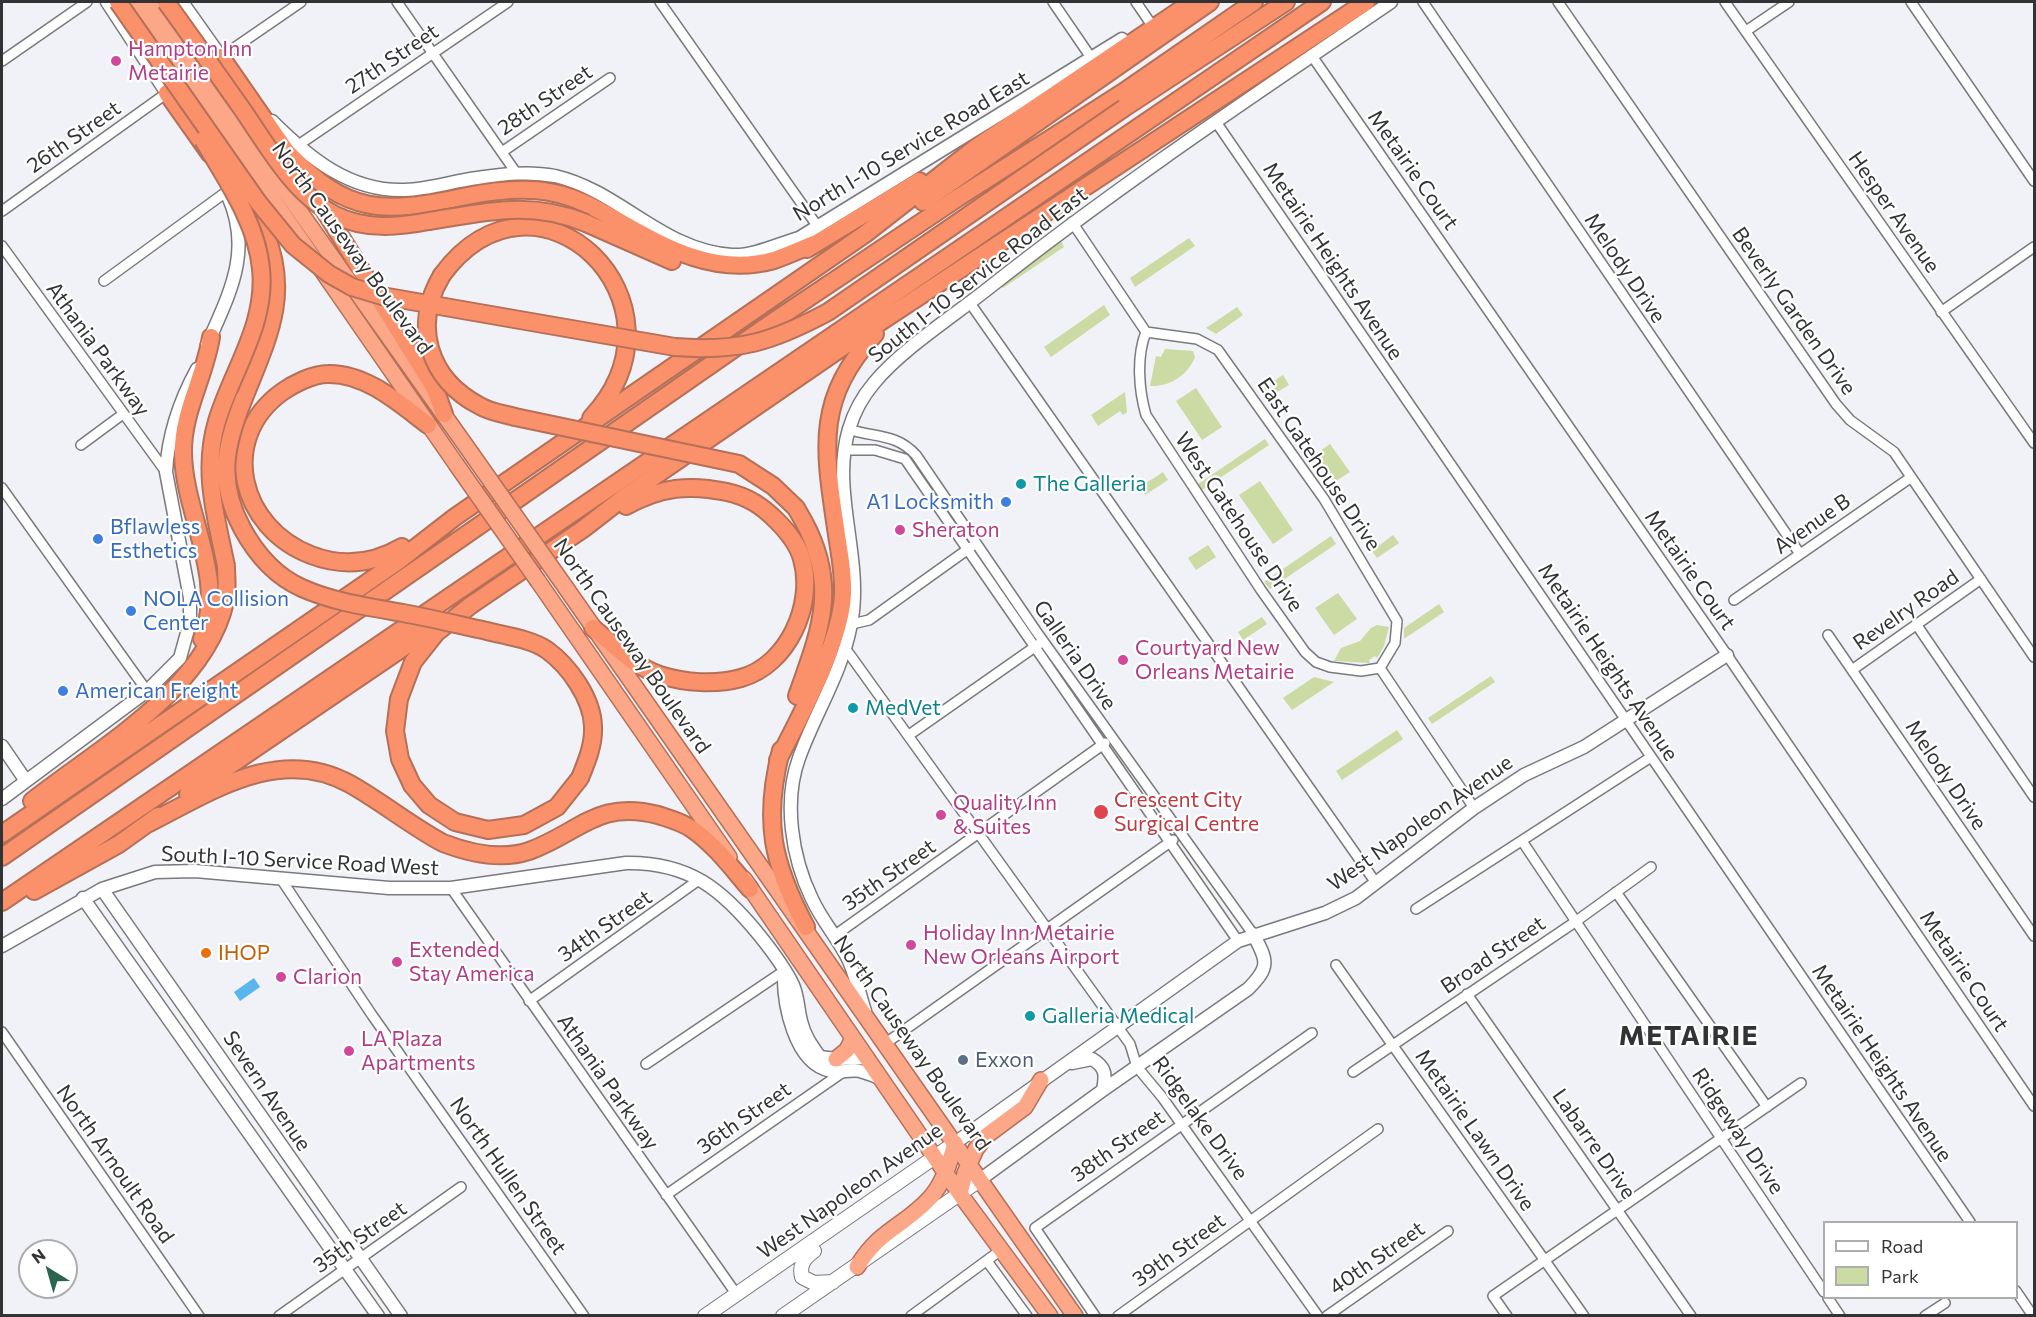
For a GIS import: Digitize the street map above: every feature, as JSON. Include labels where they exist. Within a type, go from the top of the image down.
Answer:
[{"type":"highway","points":[[108,2],[173,70],[226,135]]},
{"type":"highway","points":[[118,2],[258,202],[293,245],[329,274],[352,286],[382,297],[675,347],[711,350],[750,345],[789,333],[828,312],[1124,108],[1286,2]]},
{"type":"highway","name":"North Causeway Boulevard","points":[[136,2],[226,135],[655,749],[960,1194],[1050,1316]]},
{"type":"highway","name":"North Causeway Boulevard","points":[[151,2],[374,302]]},
{"type":"highway","points":[[166,2],[272,153],[307,195],[335,215],[362,224],[397,227],[510,208],[543,210],[586,223],[663,258],[703,271],[763,271],[790,260],[818,235]]},
{"type":"highway","points":[[2,834],[397,562],[455,517],[580,433],[865,234],[974,149],[1192,2]]},
{"type":"highway","points":[[795,306],[814,281],[999,148],[1210,2]]},
{"type":"highway","points":[[2,857],[795,306],[1131,87],[1254,2]]},
{"type":"highway","points":[[2,902],[1322,2]]},
{"type":"highway","points":[[1237,86],[1349,2]]},
{"type":"highway","points":[[2,909],[119,844],[416,638],[471,605],[583,529],[623,498],[847,344],[905,308],[1057,204],[1366,2]]},
{"type":"highway","points":[[221,57],[248,96],[327,189],[349,201],[378,207],[411,208],[496,191],[547,191],[573,197],[672,251],[696,260],[750,265],[775,259],[974,149]]},
{"type":"highway","points":[[2,825],[122,733],[190,673],[210,644],[226,600],[226,566],[210,494],[210,455],[217,421],[249,341],[261,302],[261,269],[255,240],[244,214],[166,70]]},
{"type":"highway","points":[[167,93],[264,231],[273,261],[278,296],[274,321],[226,452],[227,483],[234,514],[250,543],[271,568],[300,588],[332,599],[495,633],[534,644],[547,650],[566,667],[584,696],[593,724],[591,751],[580,778],[557,807],[524,825],[488,830],[455,822],[429,805],[412,785],[400,759],[395,731],[399,699],[413,662],[436,633],[471,605]]},
{"type":"highway","points":[[292,148],[374,302],[435,389],[444,414]]},
{"type":"highway","points":[[580,433],[607,397],[624,356],[624,307],[611,275],[592,253],[567,236],[549,230],[510,228],[491,234],[471,246],[451,263],[442,275],[427,310],[425,323],[427,344],[448,381],[482,408],[516,417],[738,464],[773,486],[796,508],[818,548],[824,576],[824,604],[778,760],[771,809],[776,861],[806,927]]},
{"type":"highway","points":[[778,760],[824,660],[837,627],[843,596],[842,566],[826,453],[828,423],[836,389],[854,356],[878,330],[905,308]]},
{"type":"highway","points":[[190,673],[206,628],[210,602],[209,575],[186,477],[183,454],[184,432],[207,360],[211,337]]},
{"type":"highway","points":[[428,425],[386,394],[355,380],[327,374],[293,384],[266,403],[249,430],[242,460],[247,492],[262,520],[299,550],[327,561],[354,563],[385,556],[455,517]]},
{"type":"highway","name":"North Causeway Boulevard","points":[[444,414],[782,897],[806,927],[1075,1316]]},
{"type":"highway","points":[[583,529],[644,496],[681,486],[708,488],[741,495],[762,506],[790,534],[802,556],[804,568],[806,591],[796,629],[767,663],[742,678],[693,683],[658,675],[626,655],[593,628]]},
{"type":"highway","points":[[149,823],[235,780],[262,771],[295,768],[312,770],[350,784],[443,843],[458,849],[493,855],[528,851],[602,814],[622,810],[642,811],[670,819],[694,831],[710,843],[750,889]]},
{"type":"highway","points":[[840,1066],[847,1050],[850,1034],[862,1040],[886,1043]]},
{"type":"highway","points":[[868,1058],[879,1058],[888,1064],[920,1107],[938,1119]]},
{"type":"highway","points":[[960,1194],[968,1162],[986,1136],[1025,1107],[1041,1080]]},
{"type":"highway","points":[[857,1267],[868,1249],[884,1233],[930,1199],[945,1172],[955,1143]]},
{"type":"main road","name":"West Napoleon Avenue","points":[[705,1316],[875,1201],[955,1143]]},
{"type":"main road","points":[[783,1316],[857,1267],[981,1179]]},
{"type":"main road","points":[[834,1282],[808,1282],[802,1277],[800,1270],[802,1262],[868,1213],[875,1201]]},
{"type":"street","points":[[2,61],[87,2]]},
{"type":"street","points":[[2,782],[5,796],[147,691],[180,658],[190,622],[190,598],[166,472],[167,452],[176,414],[230,296],[239,253],[235,215],[226,192],[167,93],[108,2]]},
{"type":"street","points":[[182,2],[221,57],[301,2]]},
{"type":"street","points":[[397,2],[517,174]]},
{"type":"street","name":"27th Street","points":[[292,148],[508,2]]},
{"type":"street","points":[[660,2],[818,235]]},
{"type":"street","points":[[1053,2],[1092,59]]},
{"type":"street","points":[[1136,2],[1149,21]]},
{"type":"street","name":"North I-10 Service Road East","points":[[292,148],[331,172],[386,190],[408,190],[517,174],[552,176],[574,181],[626,209],[662,234],[699,250],[733,255],[748,253],[799,238],[818,235],[1178,2]]},
{"type":"street","name":"South I-10 Service Road East","points":[[868,1017],[848,957],[812,900],[802,876],[792,830],[791,802],[798,759],[836,677],[852,624],[856,579],[843,475],[849,429],[859,404],[875,381],[1072,222],[1391,2]]},
{"type":"street","name":"Melody Drive","points":[[1423,2],[1800,554]]},
{"type":"street","name":"Beverly Garden Drive","points":[[1558,2],[1836,404],[1850,420],[1894,452],[2034,657]]},
{"type":"street","name":"Hesper Avenue","points":[[1725,2],[2034,443]]},
{"type":"street","points":[[1746,31],[1790,2]]},
{"type":"street","points":[[1911,2],[2034,181]]},
{"type":"street","name":"Metairie Court","points":[[1312,56],[2033,1100]]},
{"type":"street","name":"28th Street","points":[[501,152],[610,78]]},
{"type":"street","name":"26th Street","points":[[2,211],[167,93]]},
{"type":"street","name":"Metairie Heights Avenue","points":[[1216,122],[1969,1221]]},
{"type":"street","points":[[104,281],[226,192]]},
{"type":"street","points":[[1072,222],[1146,332]]},
{"type":"street","name":"Athania Parkway","points":[[2,246],[166,472]]},
{"type":"street","points":[[1941,312],[2034,247]]},
{"type":"street","points":[[970,303],[1376,883]]},
{"type":"street","name":"West Gatehouse Drive","points":[[1146,332],[1140,382],[1146,415],[1261,590],[1305,652],[1316,662],[1361,671],[1380,668]]},
{"type":"street","name":"East Gatehouse Drive","points":[[1146,332],[1197,339],[1218,350],[1317,490],[1397,621],[1395,643],[1380,668]]},
{"type":"street","points":[[81,445],[123,414]]},
{"type":"street","name":"Galleria Drive","points":[[849,429],[905,443],[916,455],[1043,641],[1253,934]]},
{"type":"street","name":"Galleria Drive","points":[[845,450],[875,450],[905,459],[1168,843],[1238,941]]},
{"type":"street","name":"Avenue B","points":[[1734,600],[1910,478]]},
{"type":"street","points":[[2,492],[147,691]]},
{"type":"street","points":[[852,624],[869,620],[975,544]]},
{"type":"street","name":"Revelry Road","points":[[1852,670],[1981,579]]},
{"type":"street","points":[[1916,624],[2034,796]]},
{"type":"street","name":"Melody Drive","points":[[1828,635],[2034,936]]},
{"type":"street","points":[[909,735],[1043,641]]},
{"type":"street","name":"Ridgelake Drive","points":[[845,648],[909,735],[977,834],[1049,928],[1135,1054],[1137,1066],[1181,1123],[1318,1316]]},
{"type":"street","name":"West Napoleon Avenue","points":[[955,1143],[1238,941],[1253,934],[1324,913],[1356,898],[1474,808],[1524,775],[1584,747],[1727,655]]},
{"type":"street","points":[[1380,668],[1474,808]]},
{"type":"street","name":"35th Street","points":[[834,936],[1112,738]]},
{"type":"street","points":[[2,746],[26,781]]},
{"type":"street","points":[[1416,909],[1651,757]]},
{"type":"street","points":[[886,1043],[1180,835]]},
{"type":"street","name":"Ridgeway Drive","points":[[1522,841],[1823,1291]]},
{"type":"street","name":"South I-10 Service Road West","points":[[2,946],[83,898],[102,889],[155,872],[195,872],[389,888],[451,888],[626,862],[652,862],[700,879],[735,905],[794,987],[801,1024],[808,1041],[820,1057],[882,1079]]},
{"type":"street","name":"Broad Street","points":[[1353,1072],[1575,922],[1651,867]]},
{"type":"street","name":"North Hullen Street","points":[[281,879],[372,1015],[584,1316]]},
{"type":"street","name":"34th Street","points":[[529,1001],[700,879]]},
{"type":"street","name":"Athania Parkway","points":[[451,888],[738,1295]]},
{"type":"street","name":"Severn Avenue","points":[[102,889],[401,1316]]},
{"type":"street","points":[[1616,892],[1767,1107]]},
{"type":"street","name":"Severn Avenue","points":[[83,898],[378,1316]]},
{"type":"street","points":[[981,1179],[1103,1090],[1248,990],[1263,974],[1264,953],[1253,934]]},
{"type":"street","name":"Metairie Lawn Drive","points":[[1336,965],[1584,1316]]},
{"type":"street","points":[[646,1064],[784,971]]},
{"type":"street","name":"Labarre Drive","points":[[1467,994],[1691,1316]]},
{"type":"street","name":"North Arnoult Road","points":[[2,1032],[199,1316]]},
{"type":"street","name":"38th Street","points":[[1095,1316],[1035,1228],[1181,1123],[1312,1033]]},
{"type":"street","points":[[840,1066],[868,1058]]},
{"type":"street","points":[[205,1071],[222,1059]]},
{"type":"street","points":[[1056,1071],[1077,1061],[1092,1059],[1101,1064],[1105,1070],[1103,1090]]},
{"type":"street","name":"36th Street","points":[[666,1195],[809,1094],[840,1066]]},
{"type":"street","points":[[1507,1316],[1493,1296],[1801,1083]]},
{"type":"street","name":"39th Street","points":[[1118,1316],[1378,1129]]},
{"type":"street","name":"35th Street","points":[[279,1316],[461,1187]]},
{"type":"street","name":"40th Street","points":[[1327,1316],[1448,1231]]},
{"type":"street","points":[[911,1316],[1001,1250]]},
{"type":"street","points":[[987,1260],[1027,1316]]},
{"type":"street","points":[[2018,1294],[2033,1316]]},
{"type":"street","points":[[1829,1299],[1840,1316]]},
{"type":"street","points":[[1925,1316],[1945,1303]]},
{"type":"green space","points":[[1189,238],[1195,246],[1135,287],[1130,278]]},
{"type":"green space","points":[[1061,241],[1064,247],[1003,288],[999,283]]},
{"type":"green space","points":[[1104,305],[1110,315],[1051,357],[1044,347]]},
{"type":"green space","points":[[1237,307],[1243,315],[1216,334],[1206,328]]},
{"type":"green space","points":[[1165,349],[1193,351],[1195,357],[1188,369],[1177,379],[1150,386],[1156,356],[1161,357]]},
{"type":"green space","points":[[1283,375],[1289,385],[1266,399],[1260,390]]},
{"type":"green space","points":[[1196,388],[1222,427],[1202,440],[1176,401]]},
{"type":"green space","points":[[1125,392],[1127,412],[1123,415],[1120,411],[1098,426],[1091,415]]},
{"type":"green space","points":[[1265,439],[1269,445],[1202,490],[1198,484]]},
{"type":"green space","points":[[1330,444],[1350,472],[1333,483],[1314,455]]},
{"type":"green space","points":[[1163,472],[1168,480],[1145,495],[1140,487]]},
{"type":"green space","points":[[1260,481],[1293,530],[1273,544],[1239,495]]},
{"type":"green space","points":[[1393,535],[1399,543],[1377,558],[1372,551]]},
{"type":"green space","points":[[1331,536],[1336,544],[1270,589],[1264,582]]},
{"type":"green space","points":[[1208,545],[1216,557],[1196,570],[1188,558]]},
{"type":"green space","points":[[1338,593],[1357,619],[1334,635],[1315,608]]},
{"type":"green space","points":[[1439,604],[1444,612],[1404,639],[1404,628]]},
{"type":"green space","points":[[1262,617],[1267,624],[1243,640],[1238,632]]},
{"type":"green space","points":[[1377,625],[1389,627],[1384,646],[1377,658],[1375,656],[1369,660],[1370,663],[1334,661],[1341,648],[1360,641],[1371,628]]},
{"type":"green space","points":[[1491,676],[1495,682],[1432,724],[1428,718]]},
{"type":"green space","points":[[1314,677],[1334,682],[1292,710],[1283,698]]},
{"type":"green space","points":[[1397,730],[1403,739],[1342,780],[1336,771]]},
{"type":"water","points":[[254,978],[260,987],[240,1001],[234,992]]},
{"type":"place","name":"Hampton Inn Metairie","points":[[116,61]]},
{"type":"place","name":"The Galleria","points":[[1021,484]]},
{"type":"place","name":"A1 Locksmith","points":[[1006,502]]},
{"type":"place","name":"Sheraton","points":[[900,530]]},
{"type":"place","name":"Bflawless Esthetics","points":[[98,539]]},
{"type":"place","name":"NOLA Collision Center","points":[[131,611]]},
{"type":"place","name":"Courtyard New Orleans Metairie","points":[[1123,660]]},
{"type":"place","name":"American Freight","points":[[63,691]]},
{"type":"place","name":"MedVet","points":[[853,708]]},
{"type":"place","name":"Crescent City Surgical Centre","points":[[1101,812]]},
{"type":"place","name":"Quality Inn & Suites","points":[[941,815]]},
{"type":"place","name":"Holiday Inn Metairie New Orleans Airport","points":[[911,945]]},
{"type":"place","name":"IHOP","points":[[206,953]]},
{"type":"place","name":"Extended Stay America","points":[[397,962]]},
{"type":"place","name":"Clarion","points":[[281,977]]},
{"type":"place","name":"Galleria Medical","points":[[1030,1016]]},
{"type":"place","name":"LA Plaza Apartments","points":[[349,1051]]},
{"type":"place","name":"Exxon","points":[[963,1060]]},
{"type":"district","name":"METAIRIE","points":[[1689,1036]]}]
